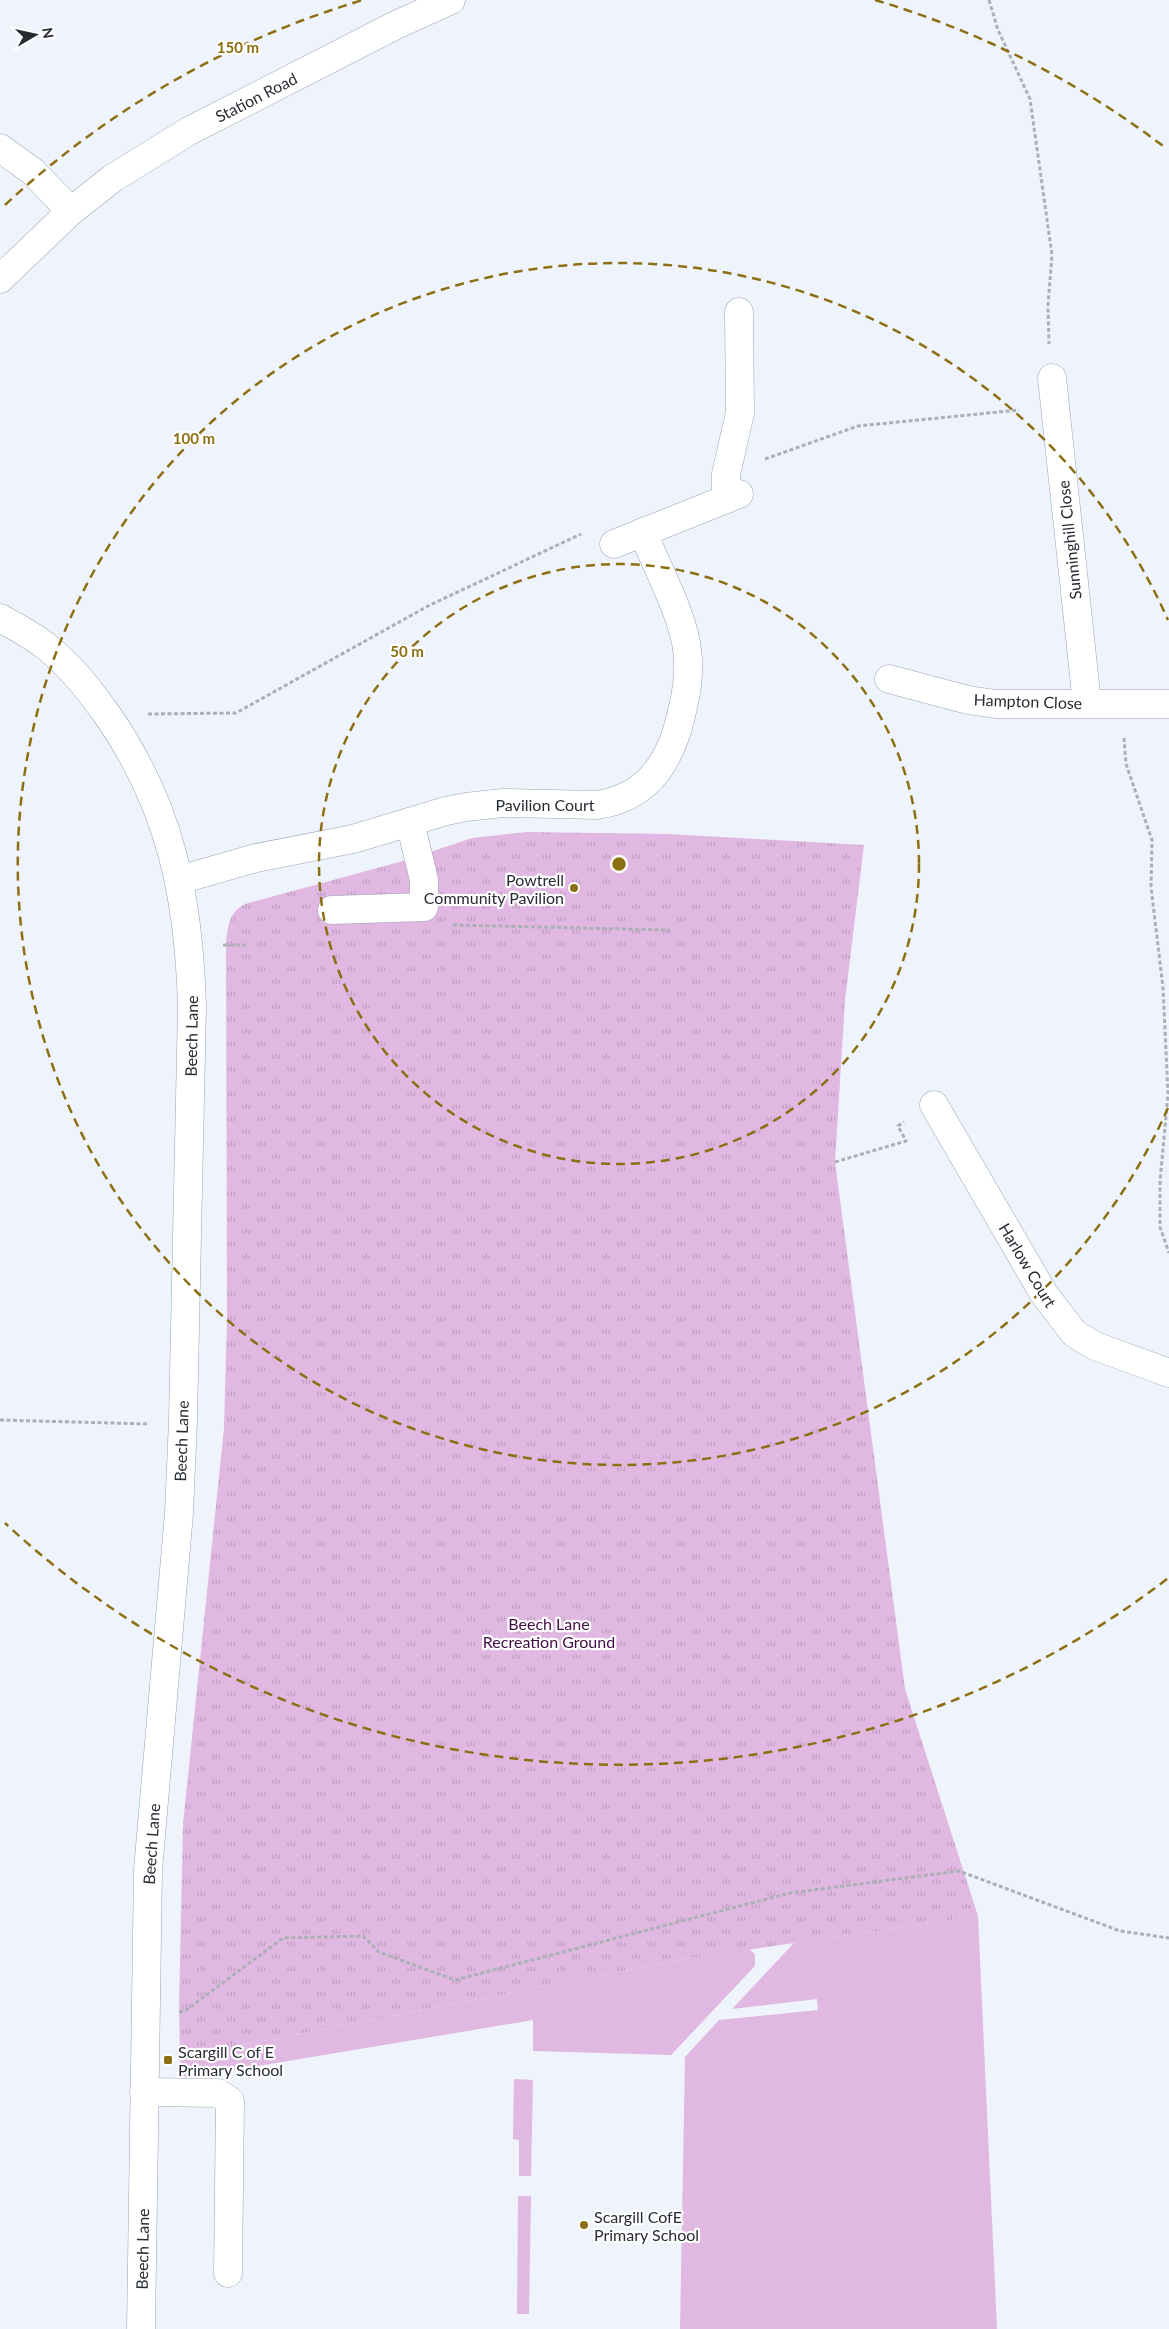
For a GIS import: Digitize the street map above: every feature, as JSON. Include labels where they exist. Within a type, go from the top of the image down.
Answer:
[{"type":"street","name":"Station Road","points":[[0,279],[70,211],[113,178],[189,131],[387,30],[451,0]]},
{"type":"street","points":[[0,148],[32,171],[70,211]]},
{"type":"street","points":[[614,544],[732,496],[726,474],[740,414],[739,312]]},
{"type":"street","name":"Sunninghill Close","points":[[1052,378],[1087,703]]},
{"type":"street","name":"Pavilion Court","points":[[179,880],[256,858],[353,839],[446,811],[484,804],[503,803],[580,806],[612,803],[636,791],[659,768],[675,742],[688,679],[686,644],[681,626],[643,532]]},
{"type":"street","name":"Beech Lane","points":[[0,618],[34,637],[58,656],[99,704],[129,748],[154,799],[167,835],[179,880],[190,945],[192,1007],[182,1425],[175,1574],[149,1853],[141,2329]]},
{"type":"street","name":"Hampton Close","points":[[889,679],[968,700],[996,704],[1120,702],[1169,704]]},
{"type":"street","points":[[332,910],[424,907],[424,880],[410,822]]},
{"type":"street","name":"Harlow Court","points":[[934,1105],[1044,1294],[1074,1333],[1095,1346],[1169,1373]]},
{"type":"street","points":[[144,2092],[218,2093],[230,2101],[228,2273]]},
{"type":"path","points":[[990,0],[998,30],[1030,99],[1052,255],[1048,305],[1052,378]]},
{"type":"path","points":[[732,496],[745,466],[858,426],[1055,407]]},
{"type":"path","points":[[118,731],[143,714],[236,713],[428,606],[506,567],[585,532],[592,552],[614,544]]},
{"type":"path","points":[[1120,702],[1126,764],[1152,840],[1151,887],[1162,988],[1168,1094],[1160,1182],[1160,1226],[1169,1253]]},
{"type":"path","points":[[424,907],[450,925],[670,930]]},
{"type":"path","points":[[834,1162],[906,1141],[898,1126],[934,1105]]},
{"type":"path","points":[[0,1420],[182,1425]]},
{"type":"path","points":[[146,2012],[185,2011],[283,1938],[363,1936],[379,1952],[455,1980],[790,1893],[959,1871],[1120,1931],[1169,1938]]},
{"type":"green space","name":"Beech Lane Recreation Ground","points":[[527,832],[668,834],[864,845],[845,1000],[835,1162],[905,1689],[978,1916],[685,1959],[180,2057],[179,2006],[183,1824],[224,1428],[227,1317],[226,942],[229,925],[232,915],[245,904],[403,861],[472,838]]},
{"type":"green space","points":[[978,1916],[997,2329],[680,2329],[685,2057],[719,2020],[818,2010],[817,1999],[732,2009],[794,1943]]},
{"type":"green space","points":[[749,1949],[755,1954],[755,1966],[671,2055],[533,2051],[533,2020],[187,2078],[180,2073],[180,2057],[685,1959]]},
{"type":"green space","points":[[514,2079],[533,2080],[531,2176],[519,2176],[519,2140],[513,2139]]},
{"type":"green space","points":[[518,2196],[531,2196],[529,2314],[517,2314]]},
{"type":"place","name":"Powtrell Community Pavilion","points":[[574,888]]},
{"type":"place","name":"Scargill C of E Primary School","points":[[168,2060]]},
{"type":"place","name":"Scargill CofE Primary School","points":[[584,2225]]}]
